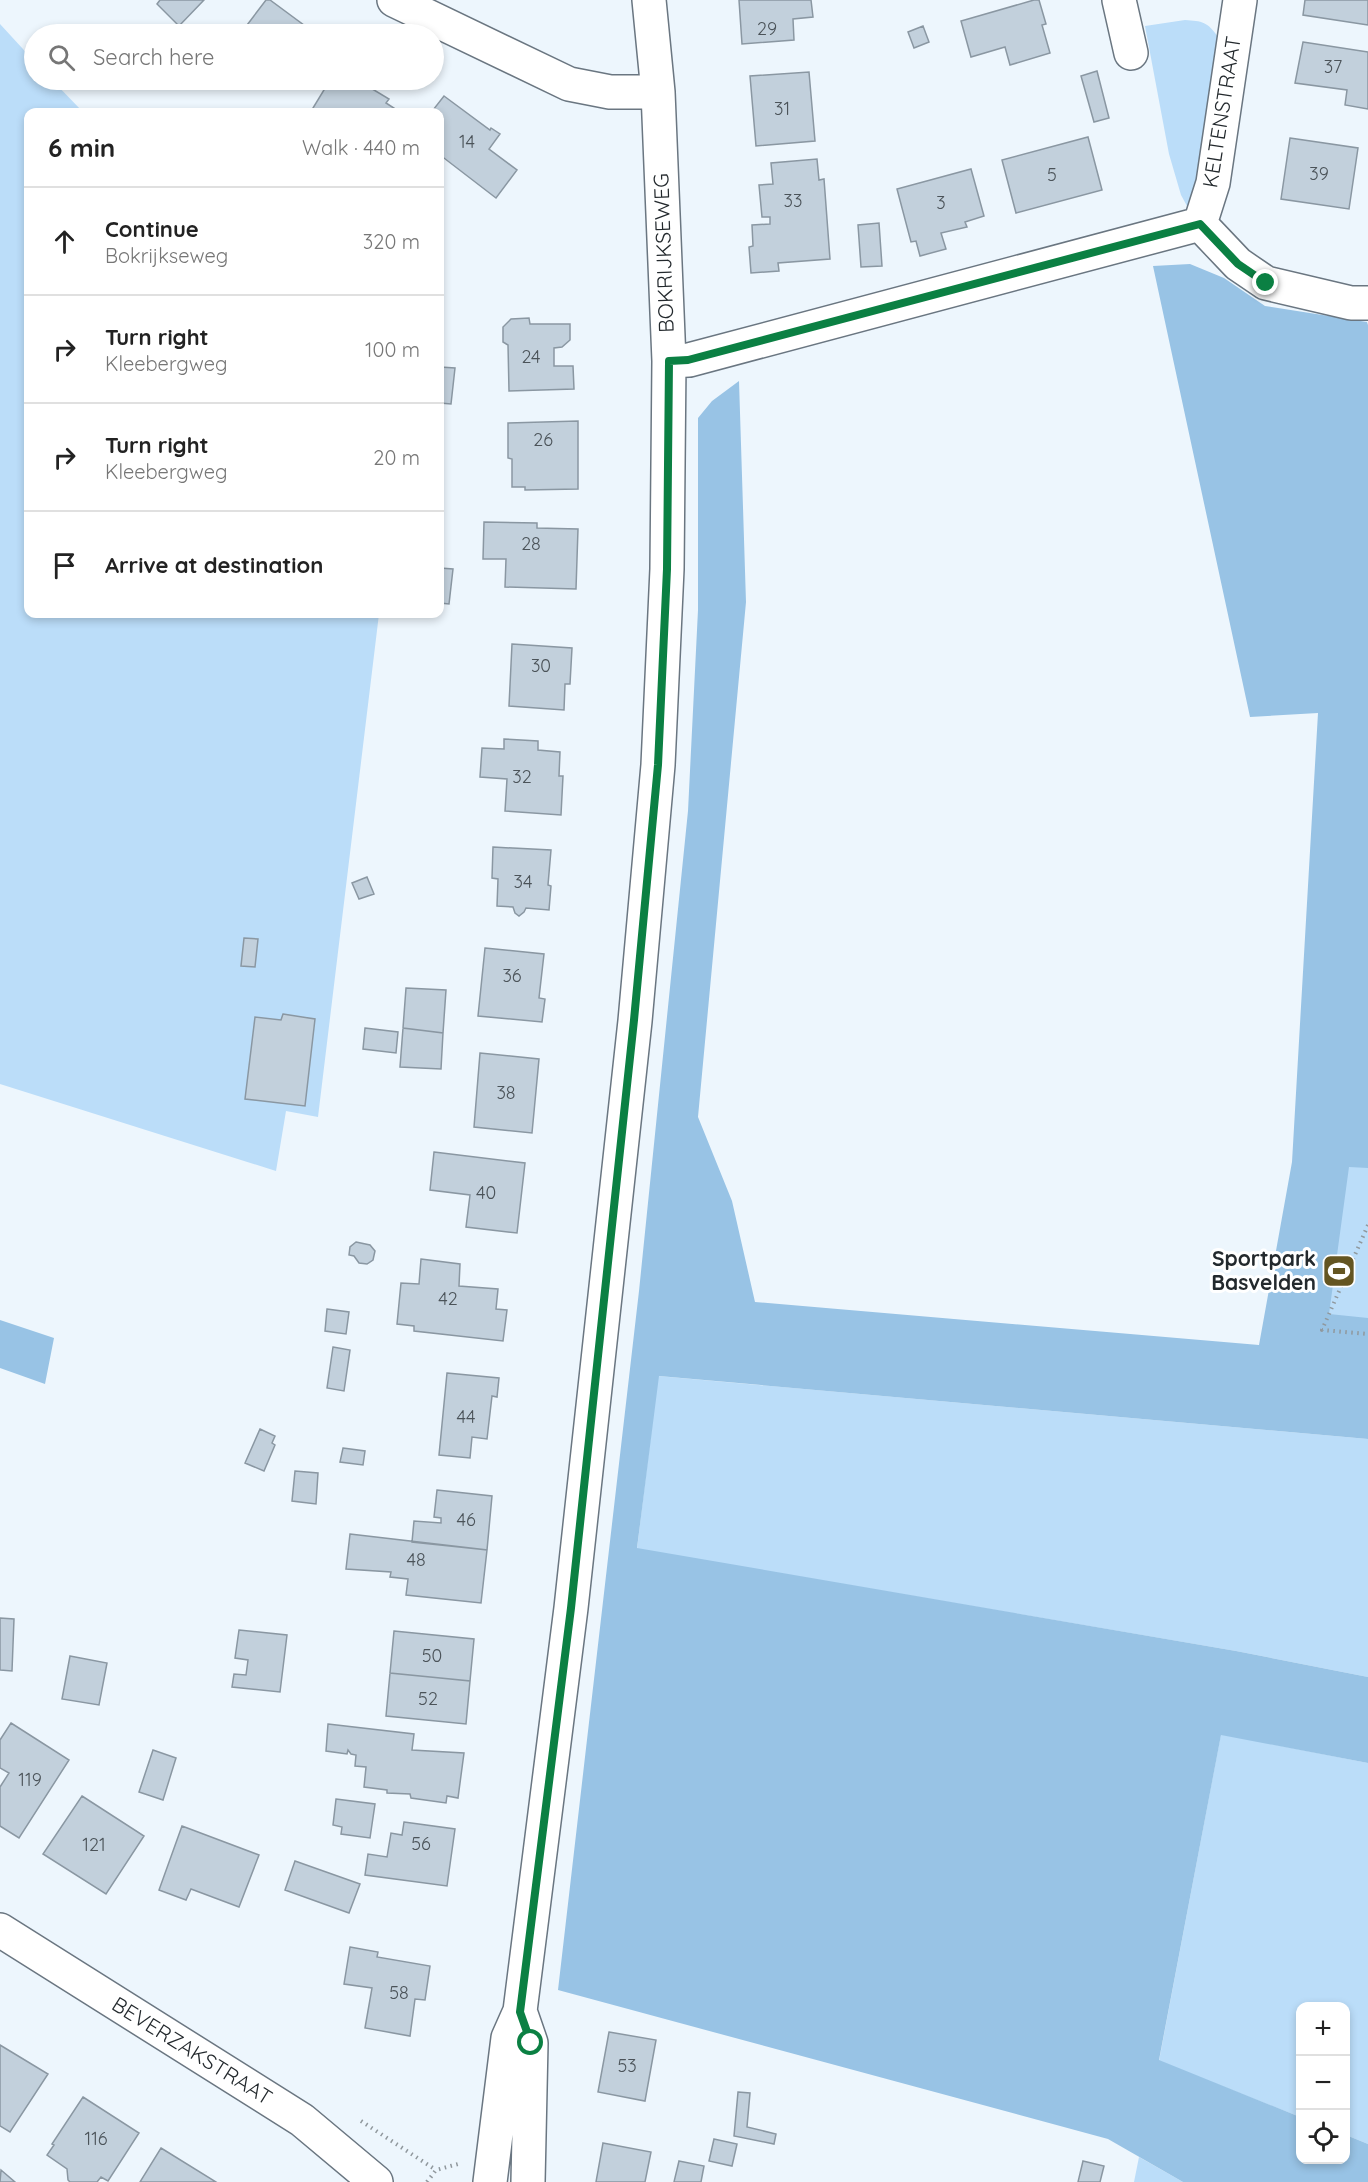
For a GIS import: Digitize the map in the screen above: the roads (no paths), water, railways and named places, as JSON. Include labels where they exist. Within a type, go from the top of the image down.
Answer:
[{"type":"street","points":[[394,0],[569,84],[609,92],[658,93]]},
{"type":"street","name":"BOKRIJKSEWEG","points":[[490,2182],[508,2038],[520,2012],[571,1608],[633,1032],[657,777],[667,569],[669,361],[658,93],[649,0]]},
{"type":"street","points":[[1119,0],[1131,53]]},
{"type":"street","name":"KELTENSTRAAT","points":[[1200,224],[1213,183],[1240,0]]},
{"type":"street","points":[[669,361],[688,360],[1200,224],[1238,264],[1266,283],[1351,303],[1368,303]]},
{"type":"street","name":"BEVERZAKSTRAAT","points":[[0,1930],[302,2120],[376,2182]]},
{"type":"street","name":"BOKRIJKSEWEG","points":[[520,2012],[531,2043],[528,2182]]},
{"type":"place","name":"Sportpark Basvelden","points":[[1339,1271]]}]
